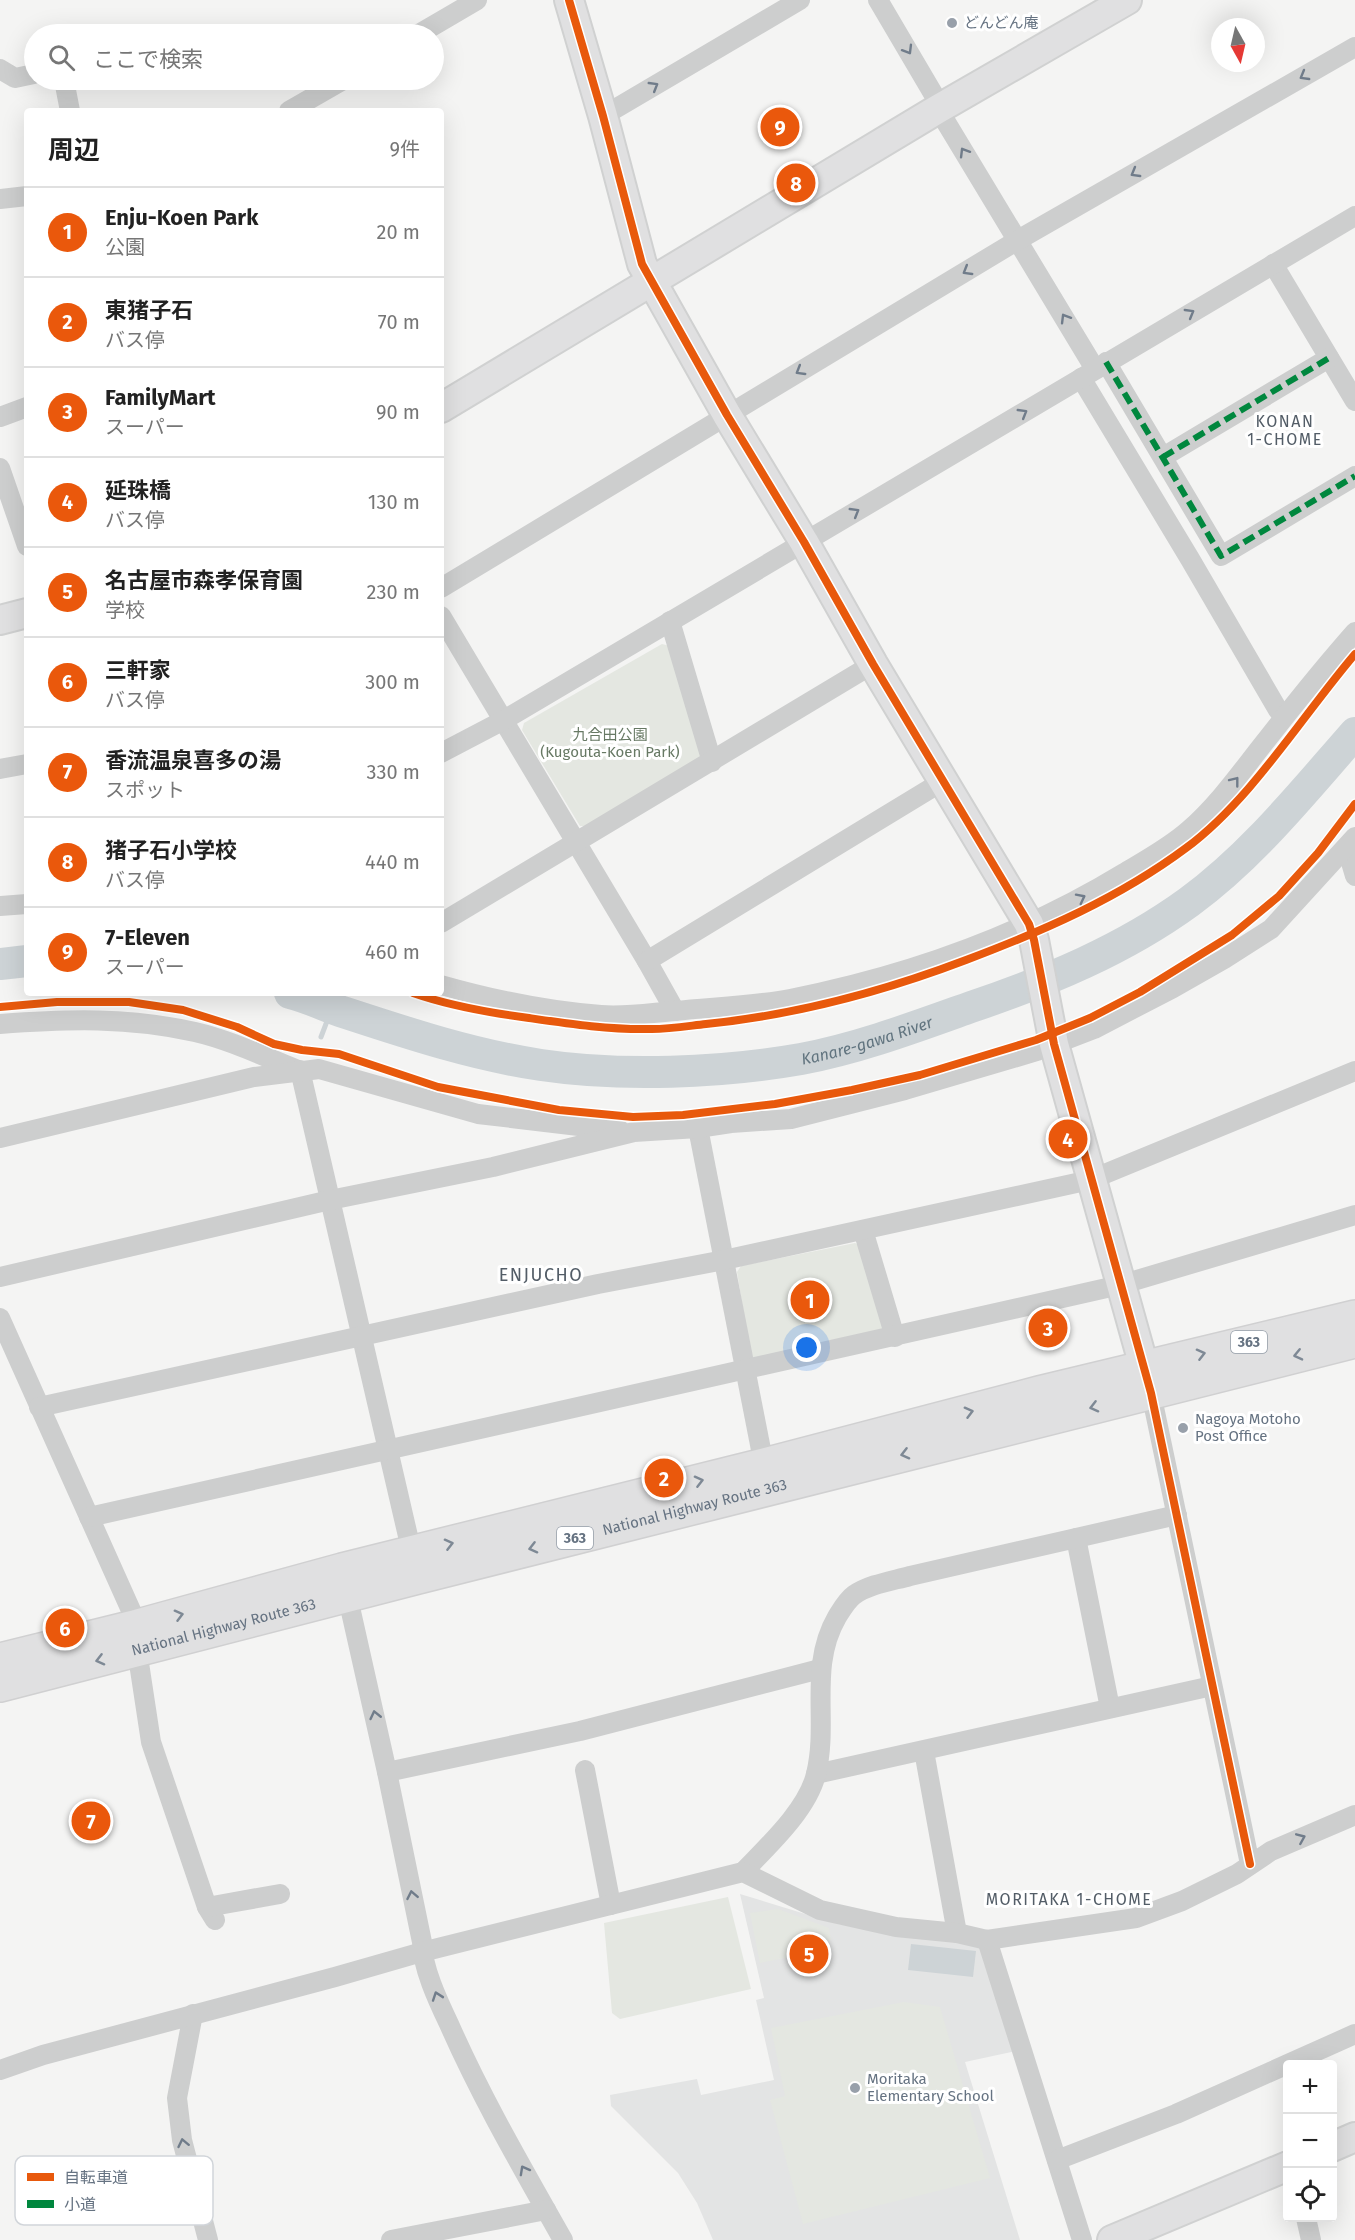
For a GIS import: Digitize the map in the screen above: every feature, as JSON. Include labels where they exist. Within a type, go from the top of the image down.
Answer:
[{"type":"highway","name":"National Highway Route 363","points":[[0,1686],[137,1638],[415,1565],[1148,1380],[1355,1317]]},
{"type":"highway","name":"National Highway Route 363","points":[[415,1565],[764,1465],[1148,1380],[1355,1341]]},
{"type":"highway","name":"National Highway Route 363","points":[[0,1660],[137,1638]]},
{"type":"street","points":[[436,24],[477,0]]},
{"type":"street","points":[[569,0],[603,116],[642,264],[727,415],[804,542],[1031,932],[1053,1039],[1090,1180],[1148,1380],[1250,1864]]},
{"type":"street","points":[[603,116],[800,0]]},
{"type":"street","points":[[878,0],[1094,370],[1190,558],[1278,710],[1284,716]]},
{"type":"street","points":[[444,406],[940,108],[1127,0]]},
{"type":"street","points":[[444,586],[1018,240],[1355,47]]},
{"type":"street","points":[[0,69],[15,78],[24,76]]},
{"type":"street","points":[[66,90],[69,108]]},
{"type":"street","points":[[294,108],[325,90]]},
{"type":"street","points":[[0,200],[24,196]]},
{"type":"street","points":[[444,751],[504,720],[1355,216]]},
{"type":"street","points":[[1273,264],[1355,401]]},
{"type":"street","points":[[1163,457],[1329,357]]},
{"type":"street","points":[[1094,370],[1163,457],[1221,556],[1355,476]]},
{"type":"street","points":[[0,417],[24,408]]},
{"type":"street","points":[[0,468],[24,537]]},
{"type":"street","points":[[0,620],[24,614]]},
{"type":"street","points":[[444,621],[675,1011]]},
{"type":"street","points":[[670,621],[712,762]]},
{"type":"street","points":[[444,986],[539,1009],[603,1015],[647,1015],[788,999],[905,970],[1031,932],[1189,830],[1224,794],[1284,716],[1355,632]]},
{"type":"street","points":[[444,921],[873,664]]},
{"type":"street","points":[[0,768],[24,764]]},
{"type":"street","points":[[647,961],[943,781]]},
{"type":"street","points":[[0,1138],[254,1077],[319,1069],[478,1114],[634,1132],[791,1119],[963,1074],[1053,1039],[1094,1029],[1224,959],[1271,929],[1350,861],[1355,837]]},
{"type":"street","points":[[0,906],[24,904]]},
{"type":"street","points":[[0,1024],[76,1019],[148,1023],[198,1033],[300,1070]]},
{"type":"street","points":[[300,1070],[415,1565]]},
{"type":"street","points":[[39,1407],[361,1335],[598,1284],[724,1260],[1090,1180],[1355,1071]]},
{"type":"street","points":[[698,1128],[764,1465]]},
{"type":"street","points":[[0,1277],[330,1200],[493,1167],[634,1132]]},
{"type":"street","points":[[89,1517],[1120,1285],[1355,1215]]},
{"type":"street","points":[[863,1230],[896,1337]]},
{"type":"street","points":[[0,1318],[89,1517],[137,1638],[151,1742],[211,1913],[280,1894]]},
{"type":"street","points":[[0,2070],[43,2055],[422,1952],[744,1872],[795,1814],[809,1792],[816,1774],[820,1735],[820,1669],[830,1629],[843,1607],[854,1596],[873,1587],[910,1576],[1177,1515]]},
{"type":"street","points":[[1076,1538],[1110,1708]]},
{"type":"street","points":[[345,1583],[387,1772],[422,1942],[422,1952],[440,2005],[471,2074],[563,2240]]},
{"type":"street","points":[[387,1772],[580,1731],[820,1669]]},
{"type":"street","points":[[816,1774],[1212,1686]]},
{"type":"street","points":[[924,1751],[957,1933]]},
{"type":"street","points":[[585,1770],[611,1905]]},
{"type":"street","points":[[744,1872],[820,1910],[896,1927],[957,1933],[987,1940],[1136,1918],[1182,1901],[1237,1874],[1271,1851],[1355,1815]]},
{"type":"street","points":[[987,1940],[1082,2240]]},
{"type":"street","points":[[186,2156],[177,2098],[193,2014]]},
{"type":"street","points":[[1057,2160],[1176,2114],[1355,2034]]},
{"type":"street","points":[[1337,2145],[1355,2137]]},
{"type":"street","points":[[1112,2240],[1283,2168]]},
{"type":"street","points":[[392,2240],[546,2210]]},
{"type":"street","points":[[1307,2222],[1311,2240]]},
{"type":"street","points":[[204,2225],[208,2240]]},
{"type":"shaded area","name":"Moritaka Elementary School","points":[[740,1894],[838,1924],[904,1935],[975,1942],[983,1950],[1016,2051],[965,2062],[1020,2240],[713,2240],[697,2203],[678,2173],[611,2106],[610,2095],[697,2079],[701,2095],[774,2080],[756,2000],[764,1998]]},
{"type":"shaded area","points":[[911,1944],[976,1951],[973,1977],[908,1970]]},
{"type":"green space","name":"九合田公園 (Kugouta-Koen Park)","points":[[662,644],[670,646],[703,750],[698,761],[588,826],[580,826],[522,730],[524,723]]},
{"type":"green space","points":[[855,1243],[862,1246],[888,1328],[882,1335],[751,1358],[737,1272],[741,1266]]},
{"type":"green space","points":[[728,1897],[751,1989],[620,2019],[612,2013],[604,1923]]},
{"type":"green space","points":[[778,1909],[829,1928],[831,1940],[823,1941],[825,1950],[760,1963],[750,1913]]},
{"type":"green space","points":[[904,2002],[940,2007],[990,2178],[803,2224],[770,2100],[785,2096],[771,2028]]},
{"type":"waterway","name":"Kanare-gawa River","points":[[301,996],[394,1029],[467,1050],[516,1061],[572,1069],[671,1072],[738,1068],[801,1059],[844,1049],[929,1022],[1056,975],[1084,963],[1164,919],[1189,902],[1235,864],[1276,822],[1355,733]]},
{"type":"waterway","name":"Kanare-gawa River","points":[[0,964],[24,961]]},
{"type":"waterway","points":[[321,1037],[332,1008]]},
{"type":"marked path","points":[[1163,457],[1329,358]]},
{"type":"marked path","points":[[1106,362],[1221,556],[1355,476]]},
{"type":"cycle path","points":[[569,0],[603,116],[642,264],[727,415],[804,542],[873,664],[1029,924],[1054,1044],[1151,1393],[1250,1864]]},
{"type":"cycle path","points":[[421,996],[515,1016],[605,1028],[659,1029],[772,1015],[838,1001],[934,972],[1080,912],[1134,883],[1186,848],[1210,828],[1254,782],[1355,654]]},
{"type":"cycle path","points":[[0,1007],[57,1002],[129,1002],[183,1010],[237,1027],[274,1044],[339,1054],[438,1087],[559,1110],[633,1117],[683,1115],[775,1104],[920,1075],[1036,1040],[1090,1018],[1140,992],[1232,935],[1279,896],[1318,853],[1355,804]]},
{"type":"place","name":"どんどん庵","points":[[952,23]]},
{"type":"place","name":"7-Eleven","points":[[780,127]]},
{"type":"place","name":"猪子石小学校","points":[[796,183]]},
{"type":"place","name":"延珠橋","points":[[1068,1139]]},
{"type":"place","name":"Enju-Koen Park","points":[[810,1300]]},
{"type":"place","name":"FamilyMart","points":[[1048,1328]]},
{"type":"place","name":"Nagoya Motoho Post Office","points":[[1183,1428]]},
{"type":"place","name":"東猪子石","points":[[664,1478]]},
{"type":"place","name":"三軒家","points":[[65,1628]]},
{"type":"place","name":"香流温泉喜多の湯","points":[[91,1821]]},
{"type":"place","name":"名古屋市森孝保育園","points":[[809,1954]]},
{"type":"place","name":"Moritaka Elementary School","points":[[855,2088]]},
{"type":"district","name":"KONAN 1-CHOME","points":[[1285,430]]},
{"type":"district","name":"ENJUCHO","points":[[541,1275]]},
{"type":"district","name":"MORITAKA 1-CHOME","points":[[1069,1899]]}]
